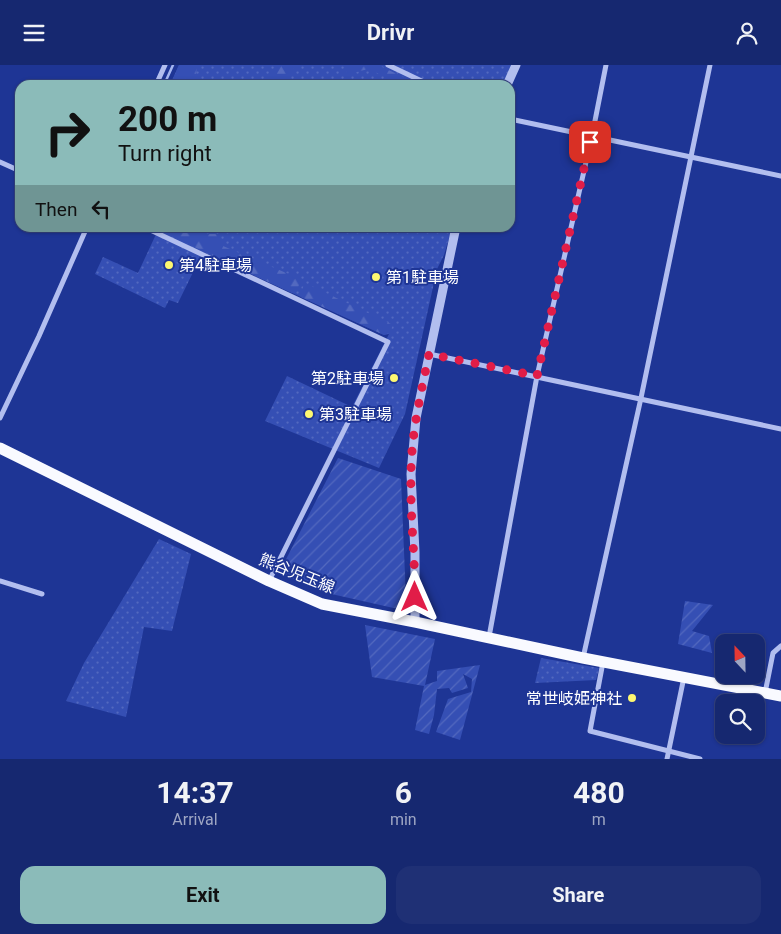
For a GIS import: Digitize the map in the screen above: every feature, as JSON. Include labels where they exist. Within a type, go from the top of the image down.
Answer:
[{"type":"main road","name":"熊谷児玉線","points":[[0,448],[269,581],[322,604],[583,658],[781,696]]},
{"type":"street","points":[[158,80],[165,65]]},
{"type":"street","points":[[388,65],[420,80]]},
{"type":"street","points":[[401,71],[403,65]]},
{"type":"street","points":[[509,80],[516,65]]},
{"type":"street","points":[[489,638],[537,376],[592,136],[606,65]]},
{"type":"street","points":[[583,658],[641,398],[710,65]]},
{"type":"street","points":[[515,120],[781,176]]},
{"type":"street","points":[[0,162],[15,169]]},
{"type":"street","points":[[0,418],[85,232]]},
{"type":"street","points":[[155,232],[388,342],[269,581]]},
{"type":"street","points":[[415,622],[411,474],[416,417],[455,232]]},
{"type":"street","points":[[429,354],[781,429]]},
{"type":"street","points":[[0,581],[42,594]]},
{"type":"street","points":[[764,693],[773,653],[781,646]]},
{"type":"street","points":[[603,662],[590,731],[700,759]]},
{"type":"street","points":[[667,759],[684,677]]},
{"type":"green space","points":[[179,65],[513,65],[506,80],[172,80]]},
{"type":"green space","points":[[179,65],[197,65],[194,80],[172,80]]},
{"type":"green space","points":[[278,65],[296,65],[287,80],[268,80],[270,74]]},
{"type":"green space","points":[[349,65],[378,65],[410,80],[393,80],[368,69],[345,75]]},
{"type":"green space","points":[[157,232],[451,232],[444,255],[437,269],[405,414],[379,468],[265,421],[287,376],[352,407],[389,334],[384,335],[203,252],[178,303],[169,300],[165,308],[95,274],[103,257],[138,273]]},
{"type":"green space","points":[[162,232],[204,232],[217,234],[223,246],[298,278],[300,283],[296,292],[292,293]]},
{"type":"green space","points":[[305,283],[393,325],[389,333],[384,335],[301,297],[300,294]]},
{"type":"green space","points":[[338,458],[401,479],[406,599],[398,609],[327,593],[279,573]]},
{"type":"green space","points":[[159,539],[191,554],[172,631],[144,627],[126,717],[66,701],[84,663]]},
{"type":"green space","points":[[685,601],[713,605],[692,631],[709,636],[712,653],[678,644]]},
{"type":"green space","points":[[365,625],[435,639],[425,685],[437,681],[437,671],[480,665],[460,740],[436,732],[448,699],[471,692],[472,679],[463,674],[468,688],[452,693],[449,688],[437,689],[434,715],[429,734],[415,730],[424,686],[372,677]]},
{"type":"green space","points":[[541,658],[599,668],[596,680],[535,683]]},
{"type":"waterway","points":[[166,80],[173,65]]},
{"type":"place","name":"第4駐車場","points":[[169,265]]},
{"type":"place","name":"第1駐車場","points":[[376,277]]},
{"type":"place","name":"第2駐車場","points":[[394,378]]},
{"type":"place","name":"第3駐車場","points":[[309,414]]},
{"type":"place","name":"常世岐姫神社","points":[[632,698]]},
{"type":"route","points":[[415,597],[411,474],[416,417],[429,354],[537,376],[590,142]]}]
